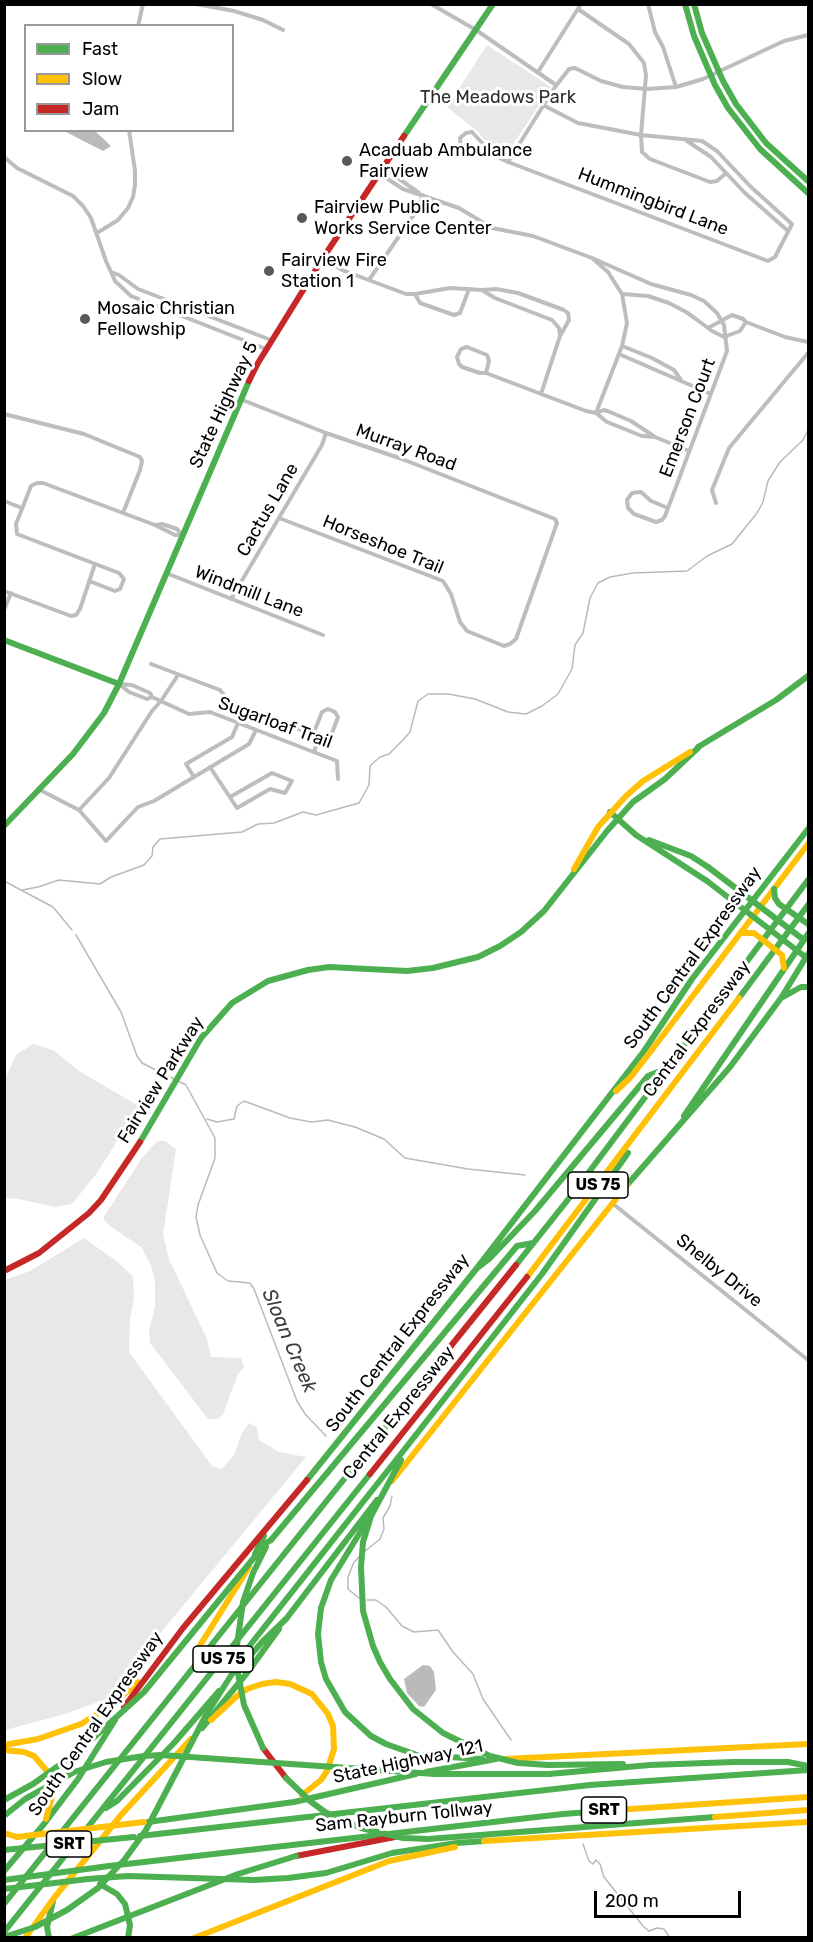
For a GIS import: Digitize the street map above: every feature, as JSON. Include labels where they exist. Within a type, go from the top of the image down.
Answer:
[{"type":"main road","name":"State Highway 5","points":[[4,826],[40,790],[89,734],[104,713],[119,684],[240,399],[266,349],[323,258],[493,4]]},
{"type":"main road","points":[[685,4],[694,36],[728,108],[760,149],[808,194]]},
{"type":"main road","points":[[694,4],[702,33],[736,104],[766,143],[808,181]]},
{"type":"main road","points":[[4,640],[119,684]]},
{"type":"main road","name":"Fairview Parkway","points":[[563,888],[591,838],[610,812],[643,781],[776,700],[808,676]]},
{"type":"main road","name":"Fairview Parkway","points":[[4,1271],[39,1253],[89,1214],[112,1185],[194,1049],[228,1006],[268,981],[319,968],[407,971],[467,960],[490,951],[521,932],[544,911],[633,802],[665,779],[699,747]]},
{"type":"main road","points":[[610,812],[636,835],[690,869],[808,959]]},
{"type":"main road","name":"South Central Expressway","points":[[4,1871],[78,1779],[146,1675],[183,1628],[264,1536],[477,1268],[650,1043],[692,979],[808,829]]},
{"type":"main road","points":[[636,835],[691,856],[761,907],[808,937],[784,968],[673,1132]]},
{"type":"main road","points":[[608,1098],[630,1078],[808,844]]},
{"type":"main road","name":"Central Expressway","points":[[4,1904],[596,1163],[808,880]]},
{"type":"main road","points":[[774,889],[775,898],[779,903],[808,924]]},
{"type":"main road","name":"Central Expressway","points":[[4,1932],[520,1286],[675,1084],[808,905]]},
{"type":"main road","points":[[741,933],[754,933],[782,955],[784,968]]},
{"type":"main road","points":[[25,1938],[121,1815],[206,1723],[247,1673],[390,1484],[612,1203],[730,1067],[781,998],[808,954]]},
{"type":"main road","points":[[781,998],[801,987],[808,987]]},
{"type":"main road","points":[[477,1268],[490,1258],[535,1211],[648,1076],[668,1068]]},
{"type":"main road","points":[[4,1937],[35,1927],[67,1910],[99,1887],[125,1859],[146,1830],[212,1705],[251,1644],[542,1274],[675,1084]]},
{"type":"main road","points":[[533,1243],[517,1246],[446,1326],[271,1540],[250,1581],[237,1636],[237,1668],[244,1705],[263,1748],[286,1778],[310,1801],[343,1821],[380,1834],[403,1838],[428,1839],[808,1810]]},
{"type":"main road","points":[[415,1436],[377,1503],[363,1542],[361,1596],[367,1627],[373,1646],[390,1680],[413,1709],[443,1733],[490,1756],[548,1765],[614,1763],[650,1766]]},
{"type":"main road","points":[[390,1484],[331,1580],[326,1592],[321,1608],[318,1634],[326,1679],[345,1712],[371,1736],[386,1744],[402,1751],[431,1757],[491,1760]]},
{"type":"main road","points":[[199,1661],[199,1647],[249,1567],[264,1536]]},
{"type":"main road","points":[[4,1800],[33,1784],[79,1751],[144,1692],[266,1543],[271,1540]]},
{"type":"main road","points":[[101,1812],[117,1801],[174,1743],[262,1642],[287,1618]]},
{"type":"main road","points":[[4,1745],[38,1739],[81,1724],[112,1705],[146,1675]]},
{"type":"main road","points":[[206,1723],[217,1716],[237,1696],[262,1684],[276,1682],[290,1684],[312,1694],[328,1714],[333,1726],[334,1749],[327,1771],[321,1780],[294,1802]]},
{"type":"main road","name":"State Highway 121","points":[[4,1838],[294,1802],[443,1768],[491,1760],[808,1744]]},
{"type":"main road","points":[[4,1750],[24,1752],[34,1756],[51,1778],[52,1797],[44,1824]]},
{"type":"main road","points":[[4,1816],[31,1795],[74,1772],[106,1762],[144,1756],[161,1755],[435,1774],[549,1774],[650,1766],[763,1762],[788,1762],[808,1768]]},
{"type":"main road","name":"Sam Rayburn Tollway","points":[[4,1850],[580,1786],[808,1768]]},
{"type":"main road","name":"Sam Rayburn Tollway","points":[[4,1880],[435,1828],[623,1808],[808,1797]]},
{"type":"main road","points":[[4,1889],[88,1879],[145,1876],[254,1880],[288,1878],[326,1873],[392,1854],[457,1843],[808,1821]]},
{"type":"main road","points":[[74,1938],[238,1874],[296,1856],[435,1828]]},
{"type":"main road","points":[[5,1834],[17,1837]]},
{"type":"main road","points":[[194,1938],[388,1861],[439,1849],[486,1842]]},
{"type":"main road","points":[[97,1880],[117,1894],[125,1904],[130,1925],[128,1938]]},
{"type":"main road","points":[[49,1938],[47,1928],[54,1898]]},
{"type":"street","points":[[138,24],[143,4]]},
{"type":"street","points":[[196,4],[263,20],[283,30]]},
{"type":"street","points":[[431,4],[476,30],[556,85]]},
{"type":"street","points":[[538,72],[581,4]]},
{"type":"street","points":[[648,4],[655,32],[663,46],[676,87]]},
{"type":"street","points":[[578,9],[629,44],[644,63],[646,90],[641,135],[642,152],[650,159],[710,182],[717,181],[726,173]]},
{"type":"street","points":[[508,162],[556,85],[569,69],[575,68],[602,81],[623,87],[646,90],[676,87],[711,75],[784,41],[808,35]]},
{"type":"street","points":[[543,105],[578,123],[641,135],[687,140],[711,157],[759,207],[788,231]]},
{"type":"street","points":[[97,233],[118,220],[128,208],[133,197],[135,171],[129,132]]},
{"type":"street","name":"Hummingbird Lane","points":[[487,152],[486,147],[472,132],[460,138],[461,147],[465,150],[477,154],[487,152],[768,261],[775,257],[792,224],[751,187],[717,151],[702,141],[687,140]]},
{"type":"street","points":[[4,157],[17,168],[73,196],[83,206],[91,218],[115,281],[131,296],[266,349]]},
{"type":"street","points":[[382,171],[404,189],[421,194]]},
{"type":"street","points":[[382,171],[421,194]]},
{"type":"street","points":[[369,280],[417,210],[421,194]]},
{"type":"street","name":"Emerson Court","points":[[421,194],[459,208],[492,228],[533,236],[592,258],[651,284],[697,297],[710,305],[722,320],[727,337],[727,351],[668,508],[662,520],[656,522],[630,511],[627,500],[632,493],[641,492],[651,501],[668,508]]},
{"type":"street","points":[[323,258],[342,270],[399,292],[415,294],[450,288],[470,288],[518,293],[564,310],[570,317],[565,332],[560,336]]},
{"type":"street","points":[[592,258],[608,272],[622,294],[627,323],[620,354],[596,413]]},
{"type":"street","points":[[111,272],[138,289],[271,340]]},
{"type":"street","points":[[415,294],[420,303],[454,315],[462,310],[470,288]]},
{"type":"street","points":[[482,290],[552,320],[559,328],[560,336],[541,394]]},
{"type":"street","name":"Emerson Court","points":[[622,294],[648,296],[669,303],[708,328],[727,337]]},
{"type":"street","points":[[708,328],[735,315],[746,322],[778,334],[808,342]]},
{"type":"street","name":"Emerson Court","points":[[727,337],[740,331],[746,322]]},
{"type":"street","points":[[486,373],[489,363],[487,355],[467,346],[461,349],[457,357],[459,364],[480,374],[486,373],[596,413],[607,422],[642,436],[655,437]]},
{"type":"street","points":[[622,346],[674,370],[682,380]]},
{"type":"street","points":[[716,503],[712,490],[729,448],[808,352]]},
{"type":"street","points":[[620,354],[670,378],[682,380],[711,394]]},
{"type":"street","name":"Murray Road","points":[[240,399],[555,519],[556,528],[516,639]]},
{"type":"street","points":[[596,413],[601,410],[610,412],[630,421],[655,437],[689,451]]},
{"type":"street","points":[[4,414],[84,434],[140,457],[142,461],[123,513]]},
{"type":"street","name":"Cactus Lane","points":[[231,599],[322,445],[326,433]]},
{"type":"street","points":[[89,581],[115,591],[123,585],[124,579],[119,573],[17,534],[16,524],[31,486],[43,483],[155,525],[175,535],[182,535]]},
{"type":"street","points":[[4,501],[22,508]]},
{"type":"street","name":"Horseshoe Trail","points":[[279,518],[443,581],[451,594],[460,622],[467,631],[499,646],[510,644],[516,639]]},
{"type":"street","points":[[4,591],[72,616],[76,615],[94,564]]},
{"type":"street","name":"Windmill Lane","points":[[166,573],[323,635]]},
{"type":"street","points":[[4,610],[11,593]]},
{"type":"street","points":[[151,664],[220,690],[230,702],[313,735],[324,739],[332,733],[338,717],[335,712],[328,709],[322,712],[313,735]]},
{"type":"street","points":[[79,810],[109,778],[178,675]]},
{"type":"street","name":"Sugarloaf Trail","points":[[119,684],[129,692],[147,699],[152,698],[189,714],[210,711],[337,761],[338,779]]},
{"type":"street","points":[[194,777],[186,764],[232,737],[238,723]]},
{"type":"street","points":[[40,790],[79,810],[106,841],[138,807],[154,801],[249,744],[256,729]]},
{"type":"street","points":[[314,752],[319,737]]},
{"type":"street","points":[[210,767],[237,808],[270,789],[285,793],[292,782],[272,772],[230,797]]},
{"type":"street","name":"Shelby Drive","points":[[612,1203],[808,1360]]},
{"type":"green space","name":"The Meadows Park","points":[[487,45],[551,87],[506,155],[496,153],[477,131],[447,107]]},
{"type":"green space","points":[[33,1044],[53,1050],[79,1071],[139,1106],[97,1173],[72,1204],[55,1207],[5,1198],[5,1079],[16,1055]]},
{"type":"green space","points":[[157,1141],[165,1141],[176,1149],[163,1235],[169,1259],[207,1339],[211,1357],[241,1358],[244,1367],[238,1374],[223,1414],[218,1419],[208,1419],[150,1343],[149,1330],[155,1307],[155,1281],[151,1266],[142,1248],[109,1225],[103,1218],[142,1158]]},
{"type":"green space","points":[[84,1238],[118,1262],[133,1277],[134,1298],[130,1320],[129,1352],[212,1466],[222,1469],[234,1455],[242,1433],[249,1423],[257,1427],[259,1440],[279,1452],[306,1457],[106,1699],[65,1714],[5,1730],[5,1280],[30,1271]]},
{"type":"shaded area","points":[[66,132],[96,132],[111,146],[103,151]]},
{"type":"shaded area","points":[[423,1665],[430,1666],[434,1672],[436,1690],[424,1707],[419,1706],[407,1693],[404,1679]]},
{"type":"waterway","points":[[22,890],[59,880],[100,884],[111,877],[144,865],[152,856],[153,847],[160,839],[242,832],[258,824],[274,823],[303,812],[316,815],[359,803],[369,785],[370,766],[380,757],[389,754],[410,732],[418,701],[428,694],[448,694],[475,699],[508,712],[526,714],[542,706],[558,694],[572,669],[575,645],[583,633],[590,598],[598,583],[610,577],[633,573],[687,571],[707,556],[732,544],[757,513],[763,502],[768,481],[780,462],[803,440],[808,430]]},
{"type":"waterway","name":"Sloan Creek","points":[[4,881],[53,907],[72,930]]},
{"type":"waterway","name":"Sloan Creek","points":[[76,935],[121,1012],[137,1056],[142,1063],[186,1085],[215,1138],[215,1158],[196,1217],[200,1235],[217,1273],[228,1281],[250,1283],[254,1289],[297,1401],[305,1414],[326,1436]]},
{"type":"waterway","points":[[207,1119],[217,1122],[234,1119],[237,1106],[244,1101],[290,1118],[311,1122],[328,1120],[355,1127],[384,1139],[405,1158],[468,1169],[525,1175]]},
{"type":"waterway","name":"Sloan Creek","points":[[364,1552],[380,1539],[384,1529],[383,1518],[390,1506],[392,1496]]},
{"type":"waterway","name":"Sloan Creek","points":[[359,1557],[354,1562],[348,1577],[348,1589],[359,1598]]},
{"type":"waterway","name":"Sloan Creek","points":[[367,1600],[376,1600],[386,1607],[402,1626],[414,1632],[438,1630],[453,1652],[473,1674],[483,1699],[511,1740]]},
{"type":"waterway","name":"Sloan Creek","points":[[583,1844],[589,1861],[593,1864],[596,1860],[600,1864],[604,1877],[643,1926],[649,1931],[657,1928],[664,1929],[670,1938]]},
{"type":"traffic: fast","points":[[404,136],[493,4]]},
{"type":"traffic: fast","points":[[685,4],[694,36],[715,85],[728,108],[760,149],[808,193]]},
{"type":"traffic: fast","points":[[694,4],[702,33],[736,104],[766,143],[808,181]]},
{"type":"traffic: fast","points":[[4,826],[73,754],[104,713],[119,684],[249,381]]},
{"type":"traffic: fast","points":[[4,640],[119,684]]},
{"type":"traffic: fast","points":[[698,747],[776,700],[808,676]]},
{"type":"traffic: fast","points":[[140,1142],[201,1038],[232,1003],[268,981],[308,970],[329,967],[407,971],[433,968],[478,957],[500,946],[521,932],[544,911],[633,802],[665,779],[699,747]]},
{"type":"traffic: fast","points":[[610,812],[636,835],[707,881]]},
{"type":"traffic: fast","points":[[307,1480],[477,1268],[644,1051],[692,979],[808,829]]},
{"type":"traffic: fast","points":[[649,840],[691,856],[708,867]]},
{"type":"traffic: fast","points":[[708,867],[804,940]]},
{"type":"traffic: fast","points":[[516,1265],[574,1192],[808,880]]},
{"type":"traffic: fast","points":[[707,881],[808,959]]},
{"type":"traffic: fast","points":[[774,889],[775,898],[779,904],[808,924]]},
{"type":"traffic: fast","points":[[739,998],[808,905]]},
{"type":"traffic: fast","points":[[684,1116],[808,934]]},
{"type":"traffic: fast","points":[[627,1185],[730,1067],[781,998],[808,954]]},
{"type":"traffic: fast","points":[[783,997],[801,987],[808,987]]},
{"type":"traffic: fast","points":[[477,1268],[490,1258],[535,1211],[648,1076],[665,1069]]},
{"type":"traffic: fast","points":[[415,1436],[542,1274],[628,1153]]},
{"type":"traffic: fast","points":[[271,1540],[517,1246],[533,1243]]},
{"type":"traffic: fast","points":[[4,1904],[409,1398]]},
{"type":"traffic: fast","points":[[4,1937],[35,1927],[67,1910],[98,1888],[125,1859],[146,1830],[206,1715],[251,1644],[415,1436]]},
{"type":"traffic: fast","points":[[401,1460],[371,1516],[363,1542],[361,1567],[363,1611],[380,1662],[413,1709],[443,1733],[490,1756],[518,1763],[548,1765]]},
{"type":"traffic: fast","points":[[4,1932],[370,1474]]},
{"type":"traffic: fast","points":[[286,1619],[377,1500]]},
{"type":"traffic: fast","points":[[367,1521],[331,1580],[321,1608],[318,1634],[321,1662],[326,1679],[345,1712],[371,1736],[386,1744],[417,1755],[482,1759]]},
{"type":"traffic: fast","points":[[255,1554],[264,1536]]},
{"type":"traffic: fast","points":[[4,1800],[33,1784],[79,1751],[144,1692],[266,1543],[271,1540]]},
{"type":"traffic: fast","points":[[236,1652],[243,1602],[253,1573],[266,1547]]},
{"type":"traffic: fast","points":[[236,1672],[287,1618]]},
{"type":"traffic: fast","points":[[202,1728],[279,1629]]},
{"type":"traffic: fast","points":[[237,1668],[244,1705],[263,1748]]},
{"type":"traffic: fast","points":[[106,1808],[117,1801],[174,1743],[219,1691]]},
{"type":"traffic: fast","points":[[4,1871],[78,1779],[115,1720]]},
{"type":"traffic: fast","points":[[4,1816],[25,1799],[74,1772],[106,1762],[144,1756],[161,1755],[435,1774],[549,1774]]},
{"type":"traffic: fast","points":[[426,1772],[496,1759]]},
{"type":"traffic: fast","points":[[549,1774],[650,1765],[734,1762],[788,1762],[808,1766]]},
{"type":"traffic: fast","points":[[548,1765],[623,1764]]},
{"type":"traffic: fast","points":[[140,1836],[590,1785],[808,1770]]},
{"type":"traffic: fast","points":[[148,1822],[294,1802],[416,1774]]},
{"type":"traffic: fast","points":[[286,1778],[325,1812],[361,1828],[403,1838],[428,1839],[715,1817]]},
{"type":"traffic: fast","points":[[109,1866],[563,1814],[616,1810]]},
{"type":"traffic: fast","points":[[4,1850],[134,1837]]},
{"type":"traffic: fast","points":[[88,1879],[128,1876],[254,1880],[288,1878],[326,1873],[392,1853],[484,1841]]},
{"type":"traffic: fast","points":[[73,1938],[238,1874],[296,1856]]},
{"type":"traffic: fast","points":[[4,1880],[109,1866]]},
{"type":"traffic: fast","points":[[4,1889],[88,1879]]},
{"type":"traffic: fast","points":[[100,1884],[117,1894],[125,1904],[130,1925],[128,1938]]},
{"type":"traffic: fast","points":[[49,1938],[47,1927],[53,1901]]},
{"type":"traffic: slow","points":[[574,869],[598,827],[626,796],[643,781],[690,752]]},
{"type":"traffic: slow","points":[[616,1091],[630,1078],[648,1055],[808,844]]},
{"type":"traffic: slow","points":[[742,933],[754,933],[782,955],[784,968]]},
{"type":"traffic: slow","points":[[527,1277],[739,998]]},
{"type":"traffic: slow","points":[[392,1481],[627,1185]]},
{"type":"traffic: slow","points":[[199,1661],[199,1647],[249,1567]]},
{"type":"traffic: slow","points":[[4,1745],[38,1739],[81,1724],[112,1705],[138,1682]]},
{"type":"traffic: slow","points":[[211,1720],[237,1696],[247,1689],[262,1684],[276,1682],[290,1684],[312,1694],[328,1714],[333,1726],[334,1749],[327,1771],[321,1780],[302,1795]]},
{"type":"traffic: slow","points":[[25,1938],[121,1815],[191,1739]]},
{"type":"traffic: slow","points":[[505,1759],[808,1744]]},
{"type":"traffic: slow","points":[[4,1750],[24,1752],[34,1756],[47,1771],[51,1778],[52,1797],[46,1819]]},
{"type":"traffic: slow","points":[[616,1810],[808,1797]]},
{"type":"traffic: slow","points":[[715,1817],[808,1810]]},
{"type":"traffic: slow","points":[[17,1837],[144,1822]]},
{"type":"traffic: slow","points":[[484,1841],[808,1822]]},
{"type":"traffic: slow","points":[[4,1833],[17,1837]]},
{"type":"traffic: slow","points":[[194,1938],[389,1861],[455,1847]]},
{"type":"traffic: jam","points":[[249,381],[323,258],[404,136]]},
{"type":"traffic: jam","points":[[4,1271],[39,1253],[89,1213],[101,1200],[140,1142]]},
{"type":"traffic: jam","points":[[409,1398],[516,1265]]},
{"type":"traffic: jam","points":[[370,1474],[527,1277]]},
{"type":"traffic: jam","points":[[124,1707],[183,1628],[307,1480]]},
{"type":"traffic: jam","points":[[263,1748],[286,1778]]},
{"type":"traffic: jam","points":[[296,1856],[395,1837]]},
{"type":"place","name":"Acaduab Ambulance Fairview","points":[[347,161]]},
{"type":"place","name":"Fairview Public Works Service Center","points":[[302,218]]},
{"type":"place","name":"Fairview Fire Station 1","points":[[269,271]]},
{"type":"place","name":"Mosaic Christian Fellowship","points":[[85,319]]}]
